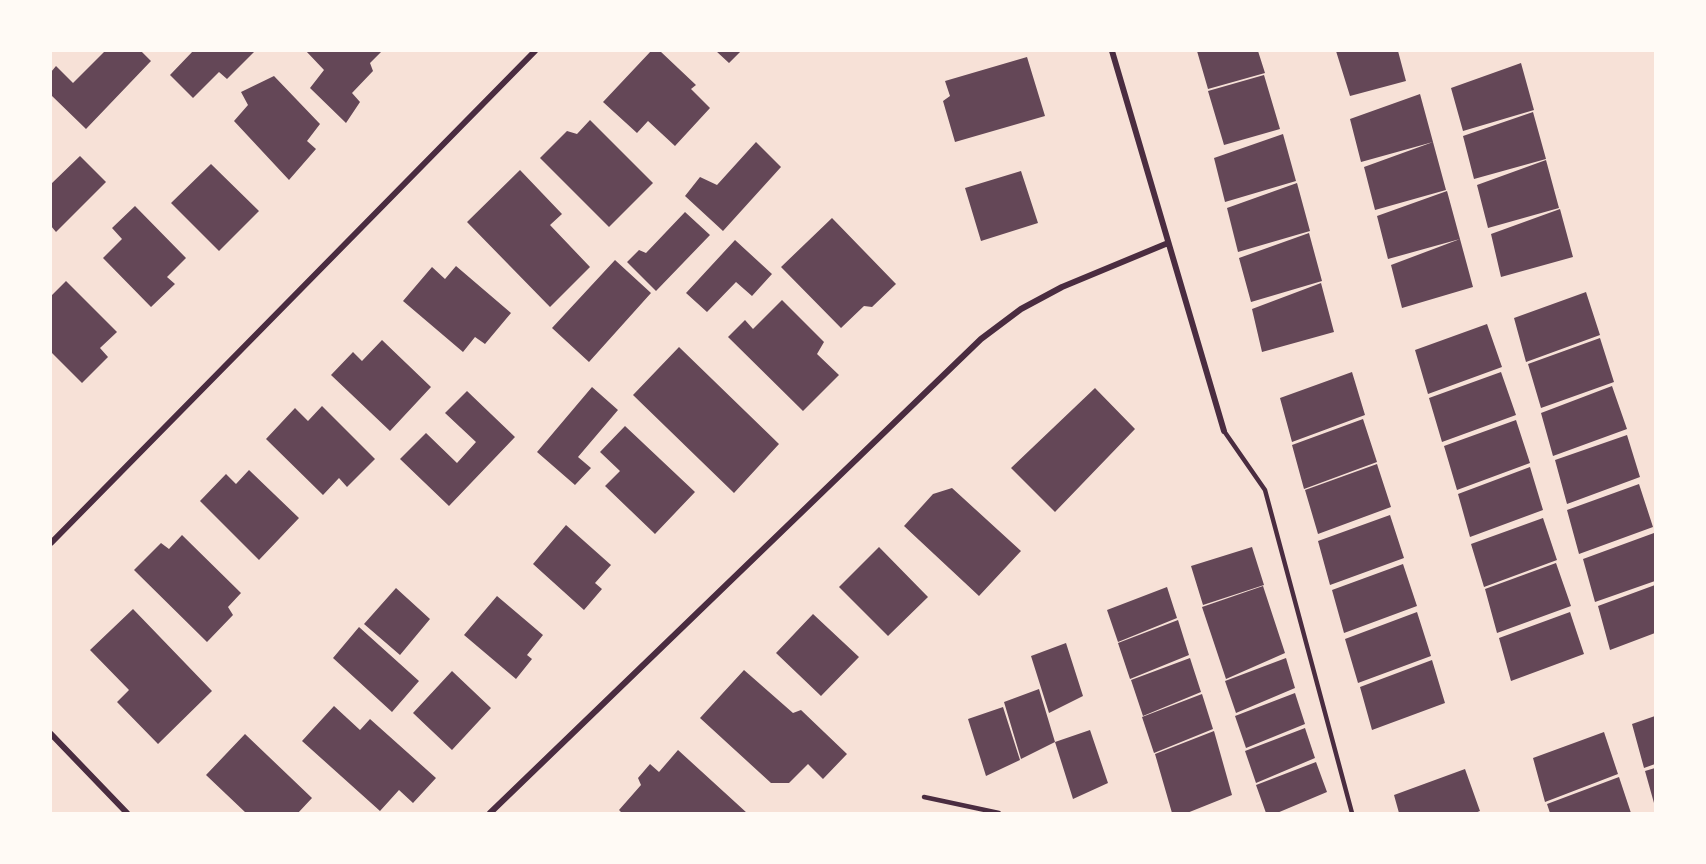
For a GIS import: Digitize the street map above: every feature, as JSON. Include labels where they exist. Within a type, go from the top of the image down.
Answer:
[{"type":"street","points":[[51,543],[535,51]]},
{"type":"street","points":[[1112,51],[1224,431]]},
{"type":"street","points":[[490,813],[981,339],[1022,309],[1062,287],[1168,243]]},
{"type":"street","points":[[51,734],[127,813]]},
{"type":"lane","points":[[1224,431],[1265,490],[1352,813]]},
{"type":"lane","points":[[924,797],[999,813]]},
{"type":"building","points":[[105,51],[141,51],[151,61],[86,129],[51,95],[51,72],[56,66],[73,83]]},
{"type":"building","points":[[193,51],[255,51],[227,79],[219,72],[193,98],[170,75]]},
{"type":"building","points":[[306,51],[382,51],[370,63],[373,71],[352,93],[360,102],[346,123],[310,88],[324,70]]},
{"type":"building","points":[[651,51],[660,51],[696,85],[691,89],[710,108],[675,146],[648,121],[637,133],[603,102]]},
{"type":"building","points":[[716,51],[741,51],[729,63]]},
{"type":"building","points":[[1197,51],[1258,51],[1265,73],[1208,89]]},
{"type":"building","points":[[1336,51],[1398,51],[1406,81],[1350,96]]},
{"type":"building","points":[[1027,57],[1045,116],[955,142],[943,101],[950,96],[945,81]]},
{"type":"building","points":[[1521,63],[1534,110],[1463,131],[1451,88]]},
{"type":"building","points":[[1264,75],[1280,129],[1224,145],[1208,91]]},
{"type":"building","points":[[274,76],[320,124],[307,141],[316,149],[289,180],[234,121],[248,105],[241,92]]},
{"type":"building","points":[[1420,94],[1433,142],[1361,162],[1350,119]]},
{"type":"building","points":[[1533,112],[1546,159],[1474,179],[1463,136]]},
{"type":"building","points":[[590,120],[653,183],[609,227],[540,158],[567,131],[577,134]]},
{"type":"building","points":[[1283,134],[1296,181],[1225,202],[1214,158]]},
{"type":"building","points":[[756,142],[781,167],[723,231],[685,196],[700,177],[717,185]]},
{"type":"building","points":[[1433,142],[1446,190],[1375,210],[1364,167]]},
{"type":"building","points":[[80,156],[106,182],[56,232],[51,226],[51,184]]},
{"type":"building","points":[[1546,160],[1559,208],[1488,228],[1477,185]]},
{"type":"building","points":[[211,164],[259,211],[219,251],[171,203]]},
{"type":"building","points":[[520,170],[562,214],[550,225],[590,267],[550,307],[467,222]]},
{"type":"building","points":[[1021,171],[1038,223],[981,241],[965,188]]},
{"type":"building","points":[[1297,183],[1310,231],[1238,252],[1227,208]]},
{"type":"building","points":[[1447,191],[1460,239],[1388,259],[1377,216]]},
{"type":"building","points":[[135,206],[186,258],[167,277],[175,284],[151,307],[103,258],[122,239],[112,228]]},
{"type":"building","points":[[1560,209],[1573,257],[1501,277],[1491,234]]},
{"type":"building","points":[[685,212],[710,235],[656,291],[627,262],[639,250],[646,253]]},
{"type":"building","points":[[832,218],[896,284],[872,307],[864,306],[841,328],[781,267]]},
{"type":"building","points":[[1309,233],[1322,281],[1251,302],[1239,258]]},
{"type":"building","points":[[1460,239],[1473,287],[1402,308],[1391,265]]},
{"type":"building","points":[[735,240],[772,274],[752,296],[736,282],[707,312],[686,293]]},
{"type":"building","points":[[615,260],[651,293],[589,362],[552,328]]},
{"type":"building","points":[[456,266],[511,313],[485,344],[475,337],[463,352],[403,301],[432,267],[445,279]]},
{"type":"building","points":[[66,281],[117,332],[100,348],[108,357],[82,383],[51,352],[51,296]]},
{"type":"building","points":[[1321,283],[1334,332],[1262,352],[1252,309]]},
{"type":"building","points":[[1586,292],[1600,335],[1526,362],[1514,318]]},
{"type":"building","points":[[782,300],[824,342],[817,354],[839,375],[803,411],[728,337],[745,320],[753,329]]},
{"type":"building","points":[[1487,324],[1502,367],[1428,394],[1415,350]]},
{"type":"building","points":[[1600,338],[1614,382],[1541,408],[1528,364]]},
{"type":"building","points":[[382,340],[431,387],[390,431],[331,375],[353,352],[362,361]]},
{"type":"building","points":[[679,347],[779,444],[734,493],[633,395]]},
{"type":"building","points":[[1352,372],[1365,415],[1292,442],[1280,398]]},
{"type":"building","points":[[1501,372],[1516,415],[1442,442],[1429,398]]},
{"type":"building","points":[[1612,386],[1627,429],[1553,456],[1541,413]]},
{"type":"building","points":[[592,387],[618,410],[578,457],[591,468],[575,485],[537,452]]},
{"type":"building","points":[[1095,388],[1135,429],[1055,512],[1011,468]]},
{"type":"building","points":[[467,391],[515,437],[449,506],[400,459],[426,433],[457,463],[476,442],[445,413]]},
{"type":"building","points":[[322,406],[375,459],[347,487],[339,478],[323,495],[266,439],[295,408],[308,421]]},
{"type":"building","points":[[1363,419],[1377,462],[1304,489],[1292,445]]},
{"type":"building","points":[[1516,420],[1530,463],[1457,490],[1444,446]]},
{"type":"building","points":[[625,426],[695,492],[655,534],[605,486],[620,471],[600,452]]},
{"type":"building","points":[[1627,435],[1640,477],[1567,504],[1555,460]]},
{"type":"building","points":[[1377,464],[1391,507],[1318,534],[1305,490]]},
{"type":"building","points":[[1530,467],[1543,510],[1470,537],[1458,494]]},
{"type":"building","points":[[249,470],[299,518],[259,560],[200,501],[226,474],[236,484]]},
{"type":"building","points":[[1639,484],[1653,527],[1579,554],[1567,510]]},
{"type":"building","points":[[952,488],[1021,551],[979,596],[904,526],[933,494]]},
{"type":"building","points":[[1390,515],[1404,558],[1330,585],[1318,541]]},
{"type":"building","points":[[1543,518],[1557,560],[1484,587],[1471,544]]},
{"type":"building","points":[[566,525],[611,565],[595,583],[602,589],[584,610],[533,564]]},
{"type":"building","points":[[1654,533],[1655,581],[1595,602],[1583,559]]},
{"type":"building","points":[[182,535],[241,593],[228,607],[233,615],[207,642],[134,570],[161,543],[169,549]]},
{"type":"building","points":[[879,547],[928,597],[888,636],[839,587]]},
{"type":"building","points":[[1252,547],[1264,585],[1203,605],[1191,566]]},
{"type":"building","points":[[1556,563],[1571,606],[1497,633],[1485,589]]},
{"type":"building","points":[[1403,564],[1417,606],[1344,633],[1332,590]]},
{"type":"building","points":[[1655,585],[1655,633],[1610,650],[1598,606]]},
{"type":"building","points":[[1263,586],[1285,653],[1226,679],[1202,607]]},
{"type":"building","points":[[1167,587],[1177,618],[1118,642],[1107,610]]},
{"type":"building","points":[[396,588],[430,619],[400,655],[364,624]]},
{"type":"building","points":[[497,596],[543,635],[527,655],[532,659],[516,679],[464,635]]},
{"type":"building","points":[[133,609],[212,691],[158,744],[117,702],[129,690],[90,650]]},
{"type":"building","points":[[1417,612],[1431,656],[1358,683],[1345,639]]},
{"type":"building","points":[[1570,612],[1584,654],[1511,681],[1499,638]]},
{"type":"building","points":[[813,614],[859,657],[821,696],[776,653]]},
{"type":"building","points":[[1178,620],[1189,655],[1130,679],[1118,643]]},
{"type":"building","points":[[359,627],[419,681],[392,712],[333,658]]},
{"type":"building","points":[[1066,643],[1083,696],[1049,713],[1031,656]]},
{"type":"building","points":[[1190,658],[1201,692],[1143,716],[1131,680]]},
{"type":"building","points":[[1286,658],[1295,688],[1236,713],[1225,681]]},
{"type":"building","points":[[1432,660],[1445,703],[1372,730],[1360,687]]},
{"type":"building","points":[[744,670],[793,713],[801,710],[847,754],[823,779],[808,764],[789,783],[771,783],[700,718]]},
{"type":"building","points":[[452,671],[491,708],[452,750],[413,713]]},
{"type":"building","points":[[1039,689],[1055,742],[1021,759],[1004,702]]},
{"type":"building","points":[[1295,693],[1305,724],[1246,748],[1235,716]]},
{"type":"building","points":[[1202,694],[1213,729],[1154,753],[1142,717]]},
{"type":"building","points":[[334,706],[360,730],[370,719],[436,778],[413,803],[399,790],[380,811],[302,741]]},
{"type":"building","points":[[1003,707],[1020,760],[986,776],[968,719]]},
{"type":"building","points":[[1655,716],[1655,764],[1644,768],[1632,724]]},
{"type":"building","points":[[1305,728],[1315,758],[1256,783],[1245,751]]},
{"type":"building","points":[[1090,730],[1108,783],[1073,799],[1055,742]]},
{"type":"building","points":[[1214,731],[1232,795],[1187,813],[1172,813],[1155,754]]},
{"type":"building","points":[[1604,732],[1618,774],[1545,802],[1533,758]]},
{"type":"building","points":[[245,734],[312,798],[298,813],[246,813],[206,775]]},
{"type":"building","points":[[678,750],[747,813],[622,813],[619,810],[641,785],[638,778],[650,764],[659,772]]},
{"type":"building","points":[[1316,762],[1327,792],[1277,813],[1266,813],[1256,785]]},
{"type":"building","points":[[1655,768],[1655,803],[1654,803],[1645,771]]},
{"type":"building","points":[[1465,769],[1480,811],[1475,813],[1399,813],[1394,795]]},
{"type":"building","points":[[1619,777],[1631,813],[1550,813],[1547,804]]}]
